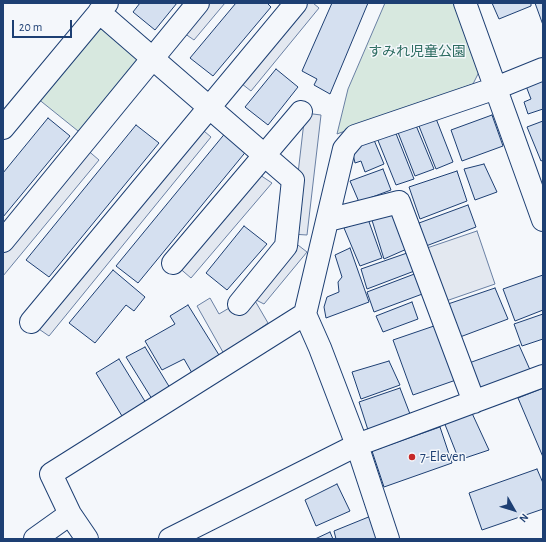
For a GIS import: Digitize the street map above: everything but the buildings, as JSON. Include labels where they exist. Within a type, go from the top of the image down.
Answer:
[{"type":"street","points":[[3,241],[198,3]]},
{"type":"street","points":[[31,322],[296,3]]},
{"type":"street","points":[[465,3],[543,220]]},
{"type":"street","points":[[3,128],[10,106],[103,8],[153,58],[293,180],[286,246],[239,304]]},
{"type":"street","points":[[388,539],[357,445],[320,348],[305,314],[344,149],[354,136],[496,88],[543,68]]},
{"type":"street","points":[[173,263],[301,112]]},
{"type":"street","points":[[328,220],[398,202],[474,402]]},
{"type":"street","points":[[87,539],[70,514],[51,474],[305,314]]},
{"type":"street","points":[[170,539],[357,445],[543,376]]},
{"type":"street","points":[[35,539],[70,514]]},
{"type":"green space","name":"すみれ児童公園","points":[[385,3],[457,3],[481,68],[473,84],[337,134],[348,89]]},
{"type":"green space","points":[[109,28],[146,58],[83,135],[37,98],[95,30]]},
{"type":"shaded area","points":[[204,3],[225,3],[194,40],[181,31]]},
{"type":"shaded area","points":[[304,3],[313,3],[319,8],[251,91],[237,80]]},
{"type":"shaded area","points":[[305,113],[321,115],[307,235],[291,234]]},
{"type":"shaded area","points":[[198,126],[211,137],[49,336],[33,325]]},
{"type":"shaded area","points":[[85,148],[99,160],[3,276],[3,245]]},
{"type":"shaded area","points":[[257,173],[272,183],[191,278],[177,266]]},
{"type":"shaded area","points":[[477,231],[495,284],[446,301],[427,248]]},
{"type":"shaded area","points":[[294,242],[307,252],[264,304],[254,299],[268,323],[224,354],[197,306],[210,298],[219,314],[253,294]]},
{"type":"place","name":"7-Eleven","points":[[412,457]]}]
